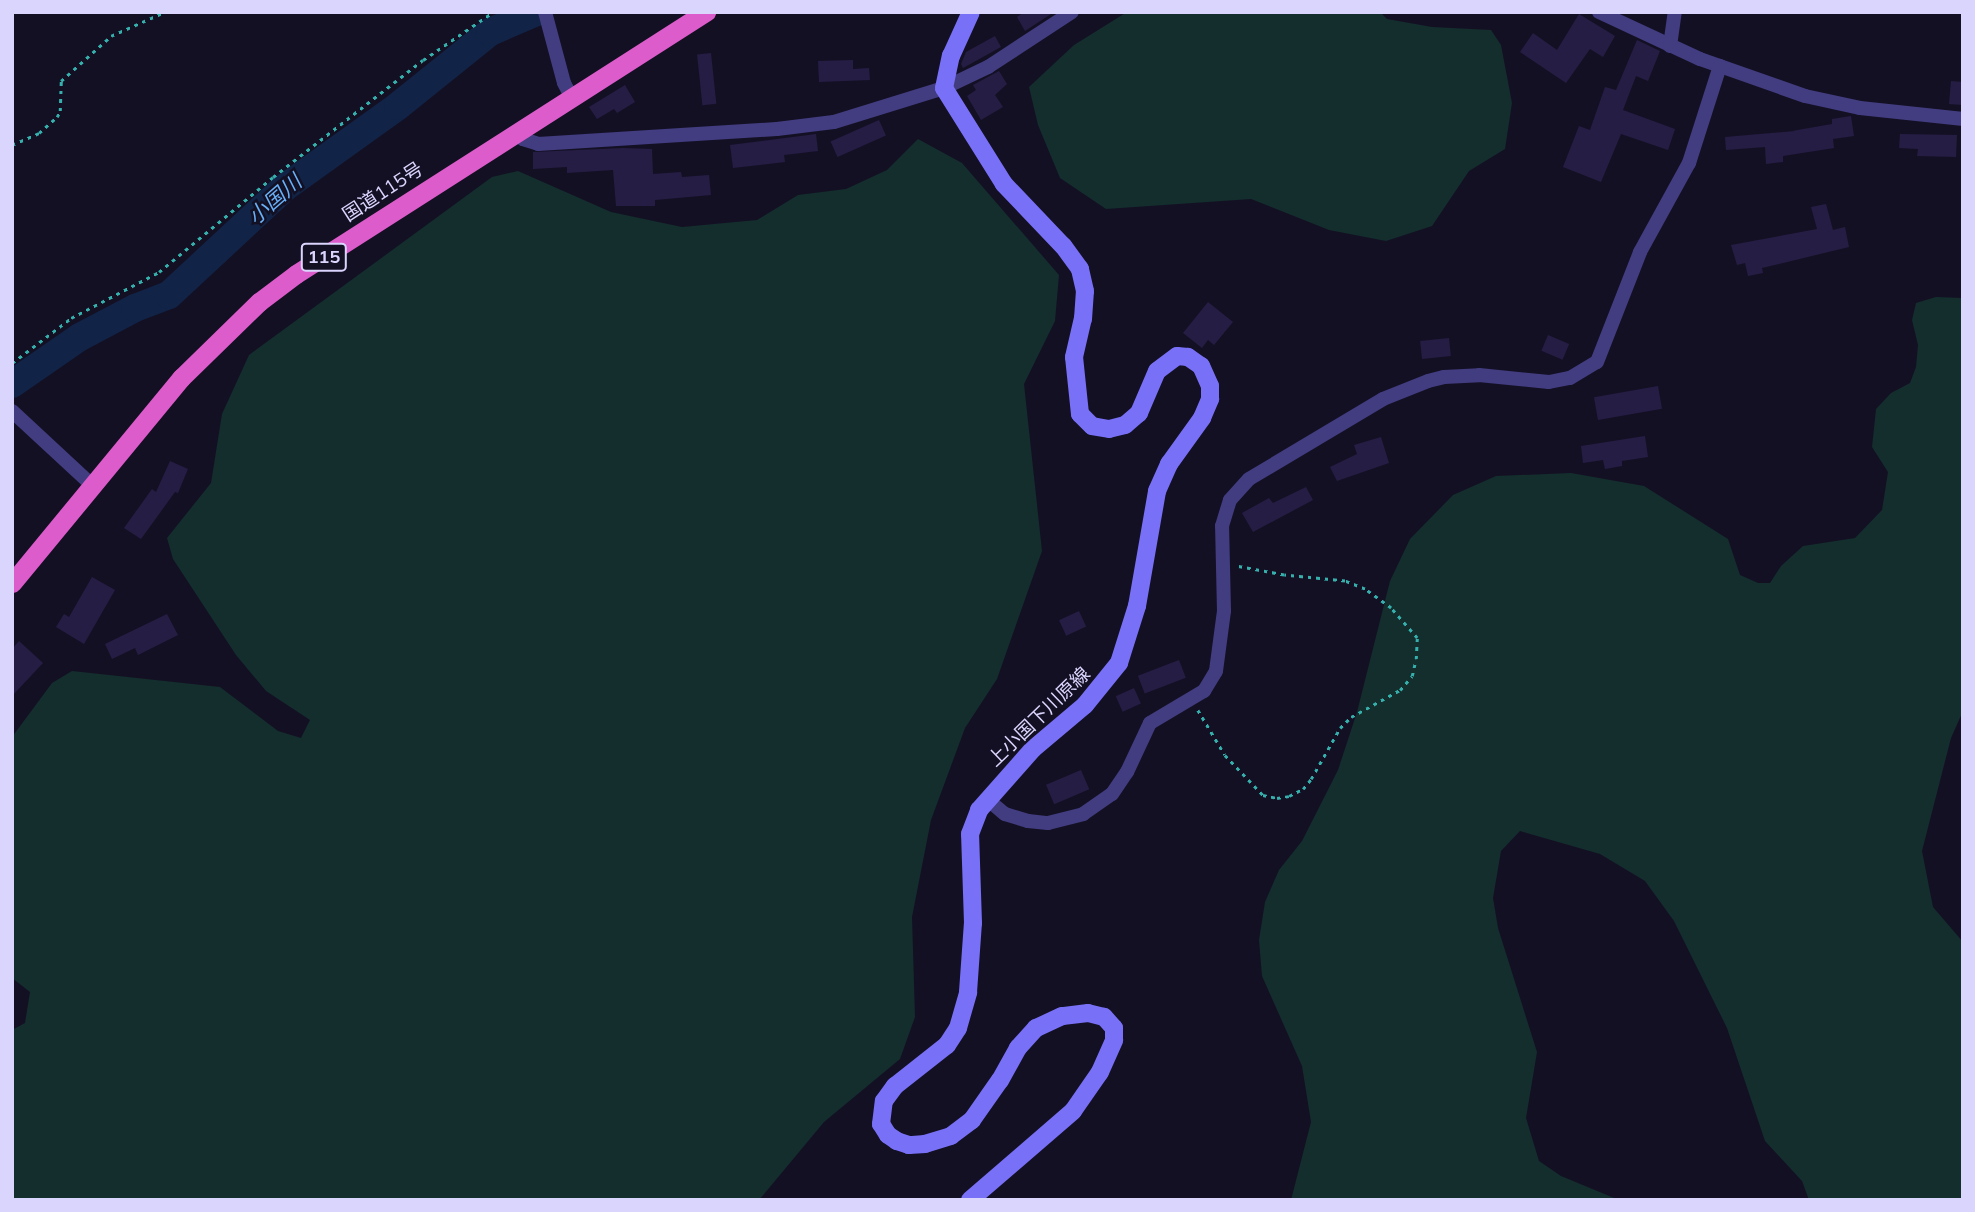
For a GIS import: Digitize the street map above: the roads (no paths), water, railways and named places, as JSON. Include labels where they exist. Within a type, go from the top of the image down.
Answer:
[{"type":"highway","name":"国道115号","points":[[12,583],[181,378],[259,303],[296,274],[706,12]]},
{"type":"main road","points":[[944,88],[951,56],[971,12]]},
{"type":"main road","name":"上小国下川原線","points":[[944,88],[1004,184],[1063,246],[1080,269],[1084,291],[1083,318],[1074,357],[1080,414],[1092,426],[1109,429],[1125,425],[1139,413],[1157,370],[1177,356],[1188,357],[1201,366],[1210,386],[1210,399],[1202,418],[1169,464],[1157,491],[1137,606],[1119,663],[1085,705],[1034,749],[979,810],[970,834],[973,923],[968,992],[958,1028],[947,1045],[895,1086],[884,1101],[881,1124],[888,1135],[909,1145],[951,1136],[972,1119],[1000,1080],[1018,1048],[1036,1028],[1062,1016],[1088,1013],[1104,1017],[1114,1028],[1114,1040],[1100,1072],[1073,1111],[970,1200]]},
{"type":"street","points":[[545,12],[564,83],[572,98]]},
{"type":"street","points":[[518,133],[523,139],[538,144],[811,126],[857,116],[944,88],[999,60],[1072,12]]},
{"type":"street","points":[[1599,12],[1670,46],[1720,66],[1834,103],[1963,119]]},
{"type":"street","points":[[1670,46],[1675,12]]},
{"type":"street","points":[[987,799],[1006,814],[1028,821],[1048,823],[1083,814],[1112,794],[1127,772],[1150,723],[1203,691],[1216,671],[1224,611],[1222,526],[1226,510],[1240,487],[1313,439],[1383,399],[1444,377],[1479,375],[1538,382],[1562,381],[1597,362],[1640,252],[1689,163],[1720,66]]},
{"type":"street","points":[[15,413],[92,485]]},
{"type":"waterway","name":"小国川","points":[[12,384],[80,337],[135,308],[169,295],[284,188],[398,106],[490,32],[537,12]]}]
